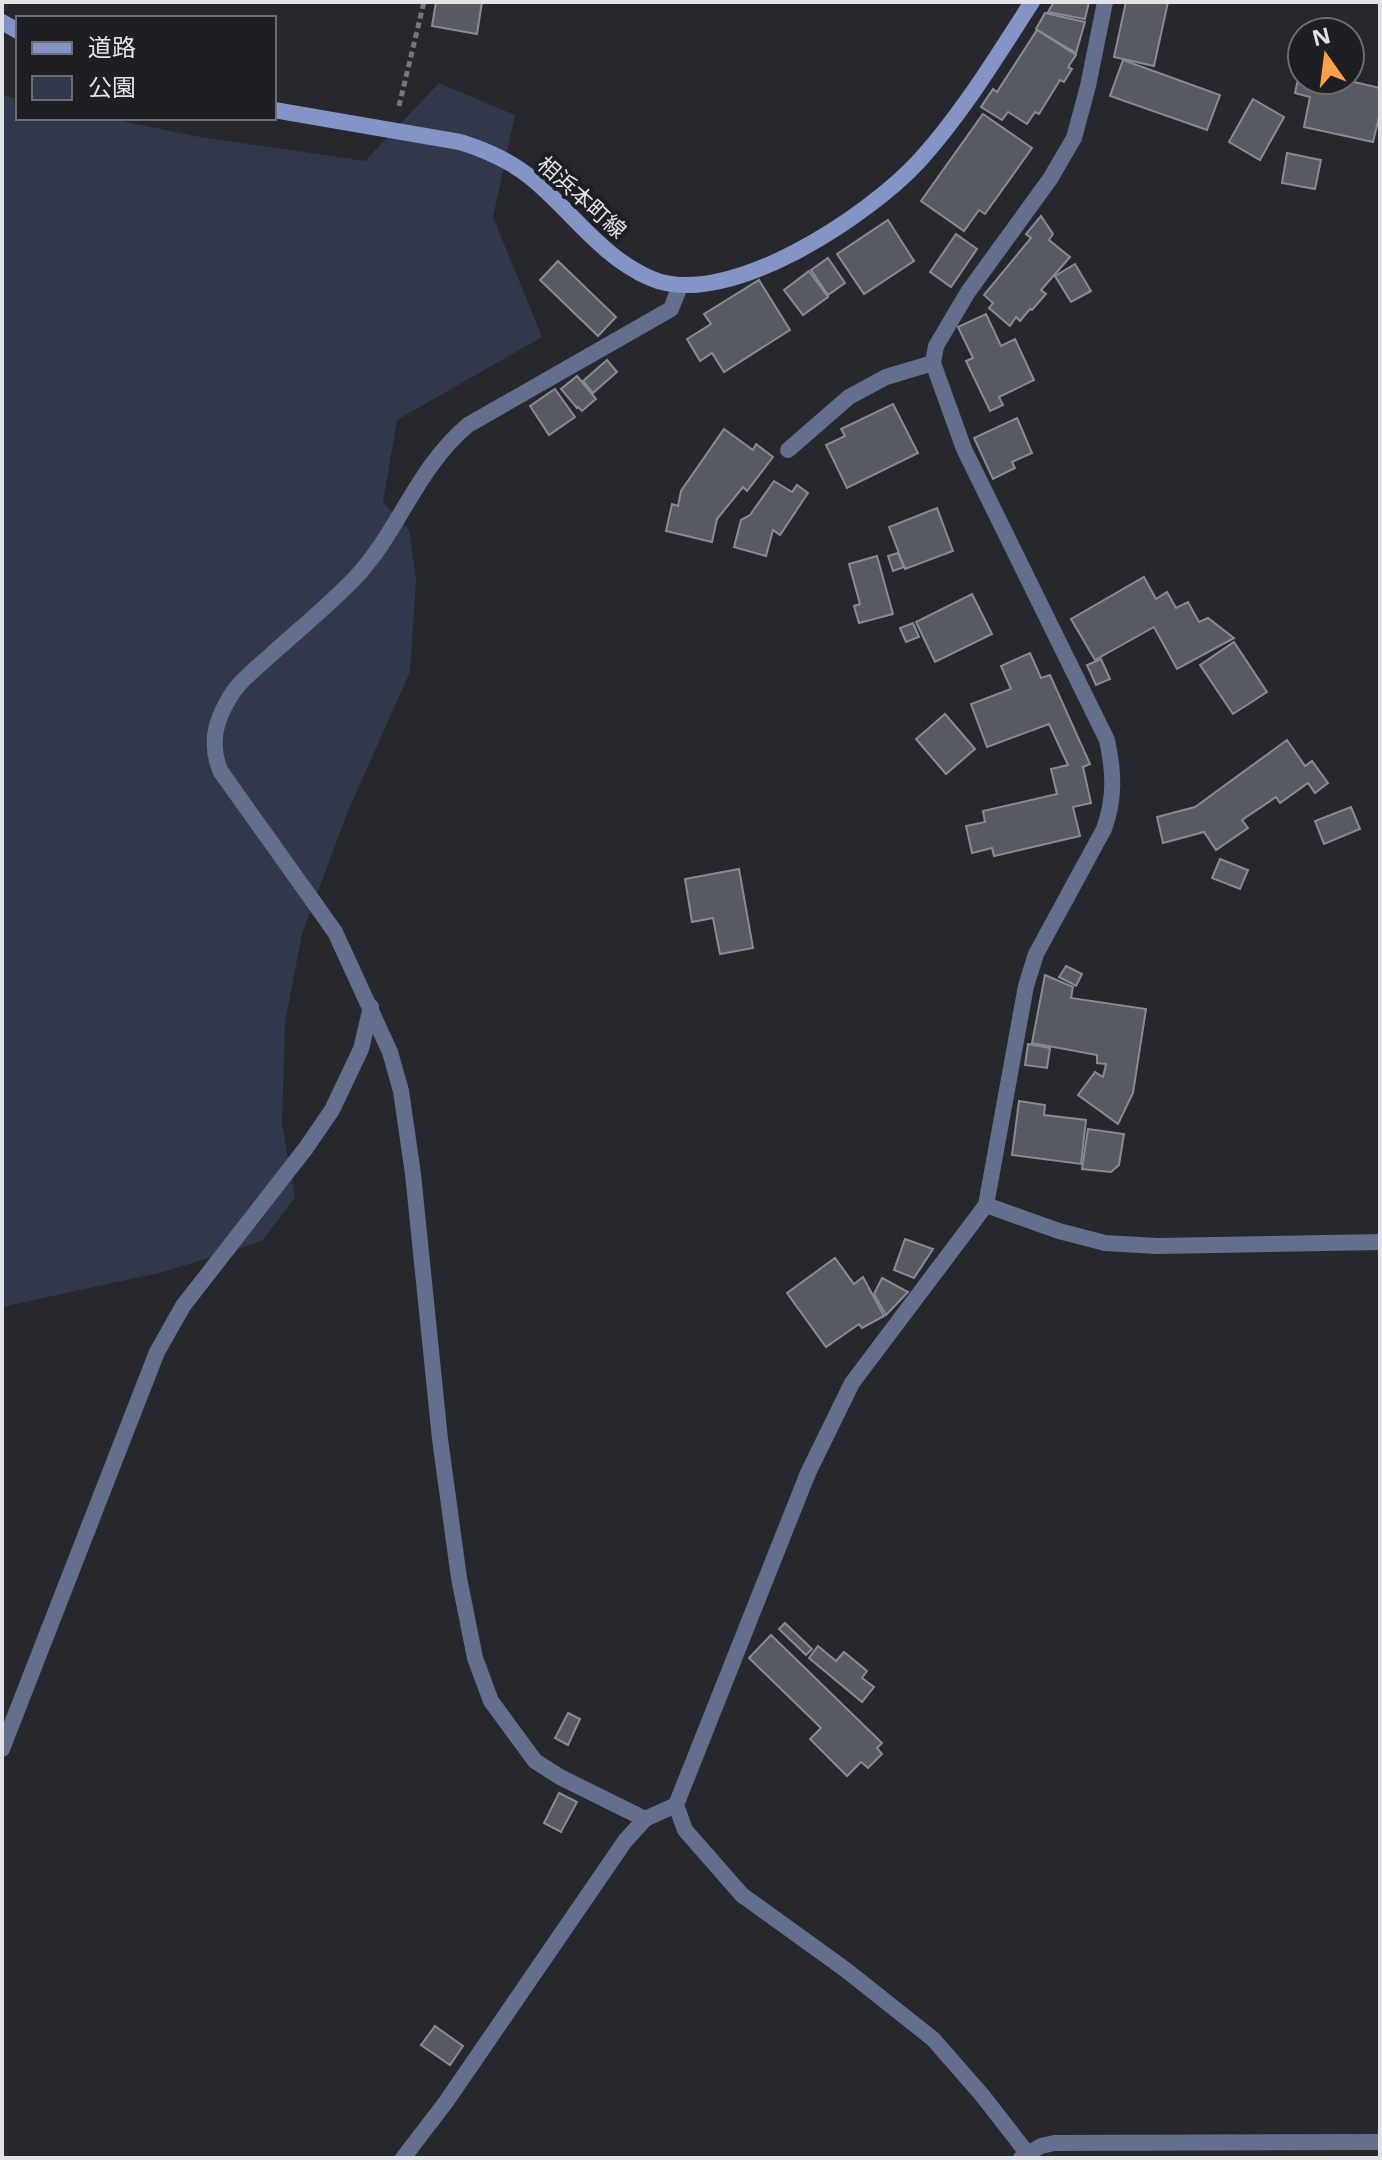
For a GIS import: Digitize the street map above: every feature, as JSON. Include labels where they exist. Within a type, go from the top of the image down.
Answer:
[{"type":"main road","name":"相浜本町線","points":[[276,110],[460,142],[498,156],[531,178],[603,248],[625,265],[652,279],[680,286],[701,286],[747,274],[796,254],[887,189],[919,161],[970,98],[1032,2]]},
{"type":"street","points":[[1105,2],[1074,138],[1050,179],[968,292],[936,346],[933,363],[964,449],[1107,740],[1114,772],[1112,809],[1036,954],[1026,986],[986,1205],[852,1383],[808,1473],[676,1805],[685,1830],[742,1895],[846,1970],[933,2039],[1027,2156],[1041,2146],[1054,2143],[1380,2142]]},
{"type":"street","points":[[645,1819],[560,1777],[535,1761],[491,1701],[475,1658],[459,1578],[440,1439],[413,1174],[401,1091],[390,1052],[335,932],[221,772],[214,757],[218,719],[232,693],[356,576],[446,444],[468,425],[671,309],[680,286]]},
{"type":"street","points":[[788,450],[849,397],[886,377],[933,363]]},
{"type":"street","points":[[2,1749],[157,1352],[183,1306],[332,1110],[361,1049],[371,1007]]},
{"type":"street","points":[[986,1205],[1059,1231],[1105,1243],[1157,1246],[1380,1242]]},
{"type":"street","points":[[403,2158],[446,2102],[625,1841],[645,1819],[676,1805]]},
{"type":"path","points":[[393,130],[424,2]]},
{"type":"green space","points":[[439,83],[515,115],[493,217],[542,337],[397,420],[383,502],[409,530],[416,579],[410,672],[348,811],[302,934],[285,1023],[282,1124],[295,1197],[262,1241],[163,1272],[2,1307],[2,94],[16,99],[16,120],[116,120],[200,137],[365,161]]},
{"type":"building","points":[[436,2],[482,2],[477,34],[432,26]]},
{"type":"building","points":[[1054,2],[1089,2],[1085,19],[1048,12]]},
{"type":"building","points":[[1126,2],[1168,2],[1154,66],[1114,57]]},
{"type":"building","points":[[1045,13],[1085,22],[1076,53],[1036,29]]},
{"type":"building","points":[[1037,30],[1076,55],[1068,67],[1072,69],[1064,82],[1060,80],[1039,114],[1035,112],[1027,124],[1008,112],[1002,120],[981,107],[993,89],[997,92]]},
{"type":"building","points":[[1123,60],[1220,95],[1207,130],[1110,96]]},
{"type":"building","points":[[1366,85],[1380,88],[1380,113],[1373,142],[1304,127],[1310,97],[1306,96],[1366,96]]},
{"type":"building","points":[[1253,99],[1284,117],[1260,160],[1229,142]]},
{"type":"building","points":[[983,114],[1032,148],[985,214],[979,210],[964,231],[921,201]]},
{"type":"building","points":[[1287,153],[1321,160],[1315,189],[1282,183]]},
{"type":"building","points":[[1041,216],[1053,234],[1049,240],[1070,257],[1041,290],[1046,294],[1020,321],[1016,317],[1010,326],[989,308],[993,303],[984,295],[1031,238],[1026,234]]},
{"type":"building","points":[[888,220],[914,261],[864,294],[837,254]]},
{"type":"building","points":[[956,234],[977,249],[951,287],[930,272]]},
{"type":"building","points":[[828,258],[845,283],[828,295],[811,270]]},
{"type":"building","points":[[558,261],[616,317],[598,336],[540,280]]},
{"type":"building","points":[[1075,264],[1091,291],[1071,302],[1055,276]]},
{"type":"building","points":[[809,271],[828,297],[803,315],[784,290]]},
{"type":"building","points":[[759,280],[790,330],[724,372],[712,353],[700,361],[687,339],[711,324],[704,314]]},
{"type":"building","points":[[986,314],[1001,346],[1015,339],[1034,380],[999,397],[1003,405],[990,411],[966,361],[973,358],[958,327]]},
{"type":"building","points":[[607,360],[617,372],[593,393],[583,381]]},
{"type":"building","points":[[577,376],[596,399],[582,411],[561,389]]},
{"type":"building","points":[[555,389],[575,417],[549,435],[530,406]]},
{"type":"building","points":[[893,404],[918,453],[847,488],[826,445],[845,436],[841,429]]},
{"type":"building","points":[[1017,418],[1032,453],[1012,462],[1015,468],[993,479],[974,438]]},
{"type":"building","points":[[724,429],[753,450],[756,444],[773,457],[747,491],[743,487],[717,519],[712,542],[666,531],[672,504],[678,506],[681,491]]},
{"type":"building","points":[[774,481],[792,492],[797,485],[808,493],[780,535],[773,530],[766,556],[734,547],[741,520],[750,515]]},
{"type":"building","points":[[937,508],[953,551],[905,569],[889,527]]},
{"type":"building","points":[[898,553],[904,567],[893,571],[888,556]]},
{"type":"building","points":[[877,556],[893,614],[859,623],[854,606],[860,604],[849,564]]},
{"type":"building","points":[[1144,577],[1156,599],[1167,592],[1176,608],[1188,602],[1199,622],[1208,618],[1234,638],[1177,669],[1154,627],[1095,660],[1071,619]]},
{"type":"building","points":[[972,594],[992,634],[935,662],[916,622]]},
{"type":"building","points":[[913,623],[919,637],[906,642],[900,628]]},
{"type":"building","points":[[1234,642],[1267,692],[1233,714],[1200,665]]},
{"type":"building","points":[[1030,653],[1041,678],[1050,675],[1090,764],[1083,767],[1091,803],[1073,807],[1080,836],[994,856],[992,848],[972,853],[966,826],[985,822],[983,811],[1057,794],[1051,769],[1068,765],[1049,724],[987,747],[971,704],[1011,689],[1001,666]]},
{"type":"building","points":[[1101,659],[1110,679],[1096,685],[1087,665]]},
{"type":"building","points":[[945,714],[975,749],[946,774],[916,739]]},
{"type":"building","points":[[1287,740],[1305,766],[1312,761],[1328,783],[1315,793],[1308,783],[1280,803],[1276,797],[1242,820],[1248,828],[1216,850],[1204,832],[1163,843],[1157,817],[1195,807]]},
{"type":"building","points":[[1351,807],[1360,829],[1324,844],[1315,821]]},
{"type":"building","points":[[1220,859],[1248,870],[1240,889],[1212,878]]},
{"type":"building","points":[[739,869],[753,948],[720,954],[713,918],[692,922],[685,879]]},
{"type":"building","points":[[1066,966],[1082,974],[1076,986],[1059,977]]},
{"type":"building","points":[[1045,975],[1073,987],[1071,998],[1146,1009],[1133,1093],[1118,1124],[1078,1095],[1095,1072],[1103,1077],[1106,1064],[1097,1063],[1097,1055],[1032,1043]]},
{"type":"building","points":[[1028,1044],[1050,1048],[1047,1068],[1025,1065]]},
{"type":"building","points":[[1019,1101],[1045,1105],[1044,1115],[1086,1120],[1081,1164],[1012,1155]]},
{"type":"building","points":[[1088,1129],[1124,1134],[1119,1165],[1111,1172],[1082,1169]]},
{"type":"building","points":[[905,1239],[933,1249],[914,1278],[894,1270]]},
{"type":"building","points":[[835,1258],[854,1284],[863,1277],[884,1316],[862,1328],[859,1324],[826,1347],[787,1293]]},
{"type":"building","points":[[882,1278],[908,1292],[886,1315],[874,1294]]},
{"type":"building","points":[[785,1623],[812,1649],[806,1655],[779,1629]]},
{"type":"building","points":[[771,1635],[882,1743],[877,1748],[882,1754],[868,1768],[861,1762],[847,1776],[810,1739],[821,1728],[749,1658]]},
{"type":"building","points":[[818,1646],[836,1661],[844,1652],[867,1671],[862,1678],[874,1687],[862,1702],[809,1658]]},
{"type":"building","points":[[568,1713],[580,1719],[568,1745],[555,1738]]},
{"type":"building","points":[[559,1793],[577,1802],[561,1832],[544,1823]]},
{"type":"building","points":[[435,2026],[463,2046],[450,2065],[421,2045]]}]
